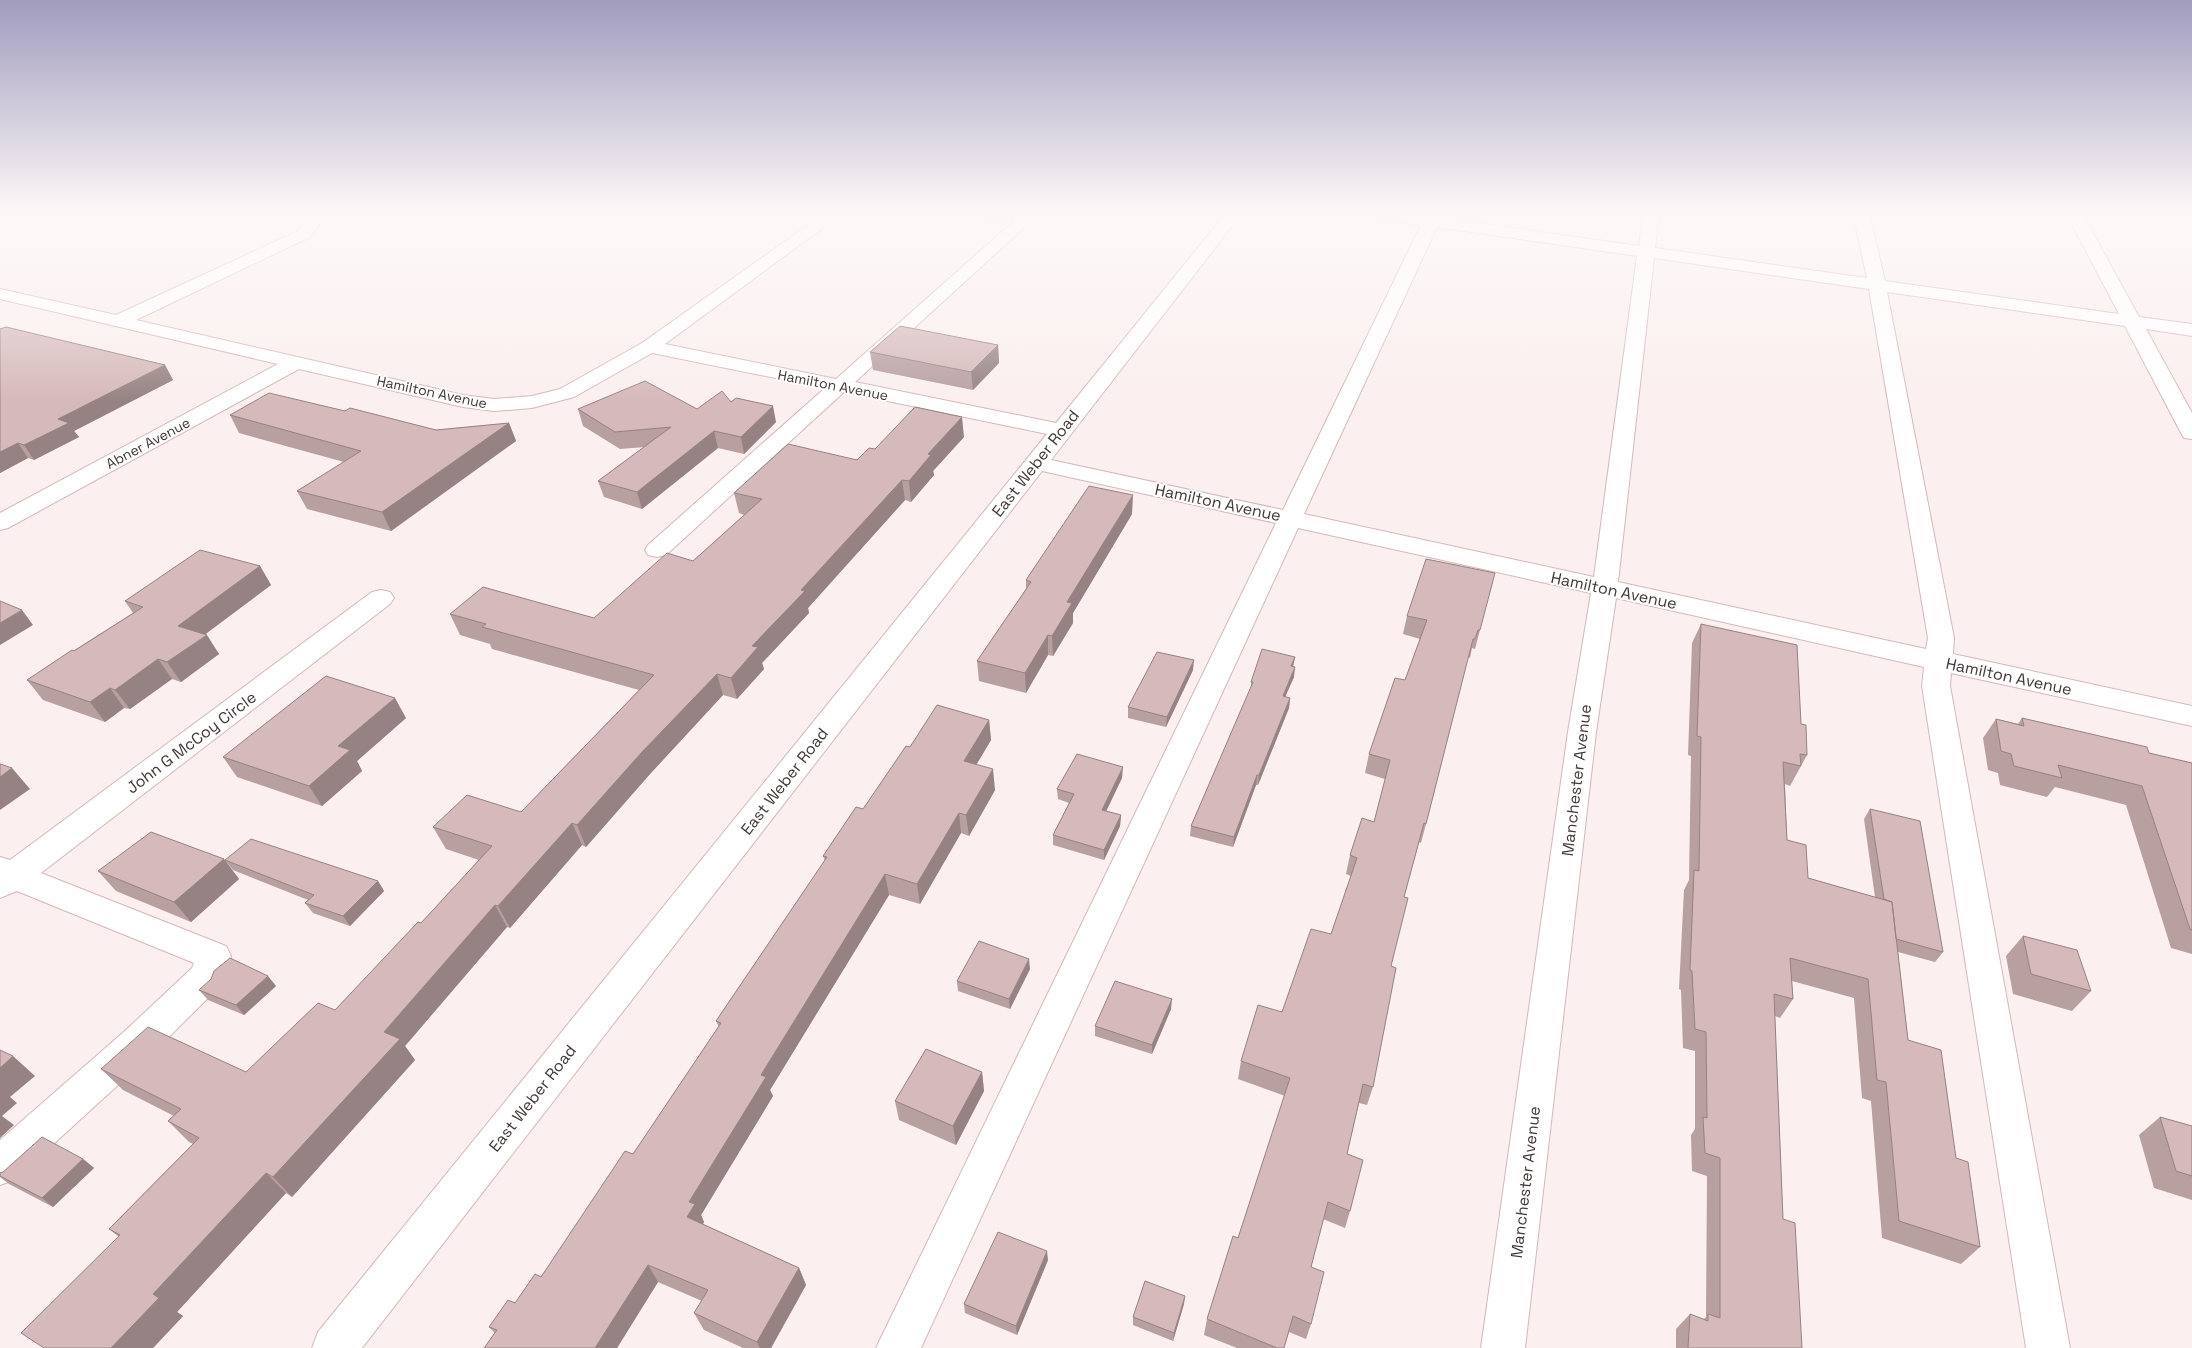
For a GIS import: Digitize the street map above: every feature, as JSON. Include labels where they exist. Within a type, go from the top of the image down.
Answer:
[{"type":"street","points":[[119,321],[215,276]]},
{"type":"street","points":[[649,347],[748,276]]},
{"type":"street","points":[[657,550],[962,276]]},
{"type":"street","name":"East Weber Road","points":[[334,1348],[1184,276]]},
{"type":"street","points":[[898,1348],[1405,276]]},
{"type":"street","name":"Manchester Avenue","points":[[1504,1348],[1582,732],[1605,588],[1643,276]]},
{"type":"street","points":[[1813,276],[2192,330]]},
{"type":"street","points":[[1875,276],[1940,638],[1936,686],[2048,1348]]},
{"type":"street","points":[[2108,276],[2192,432]]},
{"type":"street","name":"Hamilton Avenue","points":[[0,294],[463,401],[494,405],[532,402],[567,392],[649,347],[1061,430]]},
{"type":"street","points":[[8,312],[32,302]]},
{"type":"street","name":"Abner Avenue","points":[[0,523],[297,362]]},
{"type":"street","name":"Hamilton Avenue","points":[[1035,463],[2192,716]]},
{"type":"street","name":"John G McCoy Circle","points":[[4,877],[381,598]]},
{"type":"street","points":[[0,1166],[132,1048],[206,977],[214,956],[4,877]]},
{"type":"building","points":[[900,326],[998,345],[971,372],[870,352]]},
{"type":"building","points":[[6,327],[165,365],[58,419],[69,423],[24,445],[18,443],[0,452],[0,329]]},
{"type":"building","points":[[645,381],[697,409],[722,391],[731,402],[736,398],[773,406],[741,437],[714,431],[637,492],[598,481],[671,427],[615,432],[578,409]]},
{"type":"building","points":[[269,393],[345,411],[350,408],[436,430],[509,423],[382,512],[297,491],[361,451],[230,415]]},
{"type":"building","points":[[915,407],[962,417],[928,454],[931,455],[909,481],[902,480],[801,590],[805,591],[752,646],[758,647],[731,678],[717,674],[642,752],[577,825],[572,823],[498,906],[495,905],[384,1032],[400,1039],[273,1177],[266,1173],[153,1294],[159,1298],[111,1348],[44,1348],[21,1333],[120,1235],[109,1229],[199,1138],[168,1121],[181,1109],[101,1069],[148,1027],[246,1072],[318,1003],[335,1010],[418,922],[421,923],[492,846],[433,827],[467,795],[521,812],[654,675],[482,627],[486,624],[450,614],[483,587],[594,618],[667,553],[693,561],[762,499],[734,493],[788,444],[857,460],[869,448],[875,449]]},
{"type":"building","points":[[1089,486],[1133,495],[1067,602],[1072,603],[1052,636],[1048,635],[1025,673],[977,661],[1031,582],[1026,580]]},
{"type":"building","points":[[200,550],[260,566],[178,626],[207,635],[167,662],[158,659],[115,690],[110,688],[90,702],[27,680],[143,607],[125,601]]},
{"type":"building","points":[[1426,559],[1495,573],[1480,630],[1478,630],[1475,639],[1473,639],[1426,824],[1424,823],[1404,897],[1408,898],[1391,966],[1396,968],[1373,1087],[1363,1084],[1347,1154],[1363,1160],[1350,1211],[1328,1202],[1311,1267],[1324,1272],[1311,1324],[1293,1316],[1284,1348],[1277,1348],[1207,1319],[1233,1236],[1238,1238],[1290,1078],[1241,1061],[1258,1005],[1282,1012],[1311,929],[1331,934],[1357,858],[1350,855],[1362,818],[1374,822],[1390,760],[1369,754],[1395,678],[1405,680],[1427,620],[1407,616]]},
{"type":"building","points":[[0,601],[22,610],[0,623]]},
{"type":"building","points":[[1701,624],[1797,645],[1801,724],[1806,725],[1807,755],[1800,754],[1801,766],[1783,762],[1787,840],[1806,845],[1808,878],[1892,902],[1908,1040],[1941,1050],[1956,1158],[1968,1162],[1980,1247],[1899,1221],[1886,1082],[1877,1080],[1868,979],[1790,958],[1793,999],[1774,994],[1783,1219],[1795,1223],[1802,1348],[1688,1348],[1690,1314],[1708,1321],[1708,1314],[1720,1318],[1720,1158],[1705,1153],[1703,1117],[1707,1118],[1706,1032],[1695,1029],[1692,971],[1690,970],[1694,870],[1699,871],[1701,737],[1697,736]]},
{"type":"building","points":[[1262,649],[1295,657],[1291,666],[1295,667],[1283,696],[1290,698],[1259,775],[1257,775],[1234,837],[1191,826],[1253,682],[1251,682]]},
{"type":"building","points":[[1157,652],[1194,660],[1167,717],[1128,707]]},
{"type":"building","points":[[326,676],[395,698],[338,746],[350,750],[309,786],[223,757]]},
{"type":"building","points":[[937,705],[989,720],[964,761],[993,769],[966,815],[959,813],[917,884],[885,874],[761,1075],[766,1077],[689,1202],[695,1204],[687,1217],[799,1268],[757,1342],[694,1313],[708,1290],[648,1265],[595,1348],[484,1348],[497,1330],[489,1327],[508,1300],[515,1303],[535,1274],[541,1277],[625,1151],[633,1154],[721,1023],[716,1021],[827,857],[823,856],[856,807],[863,809],[906,746],[910,747]]},
{"type":"building","points":[[2022,718],[2147,747],[2149,753],[2192,763],[2192,930],[2190,929],[2142,786],[2058,765],[2062,778],[2014,766],[2011,754],[2001,751],[1996,719],[2024,726]]},
{"type":"building","points":[[1077,754],[1123,767],[1102,810],[1121,815],[1104,850],[1053,835],[1074,794],[1057,789]]},
{"type":"building","points":[[0,764],[12,768],[0,777]]},
{"type":"building","points":[[1870,809],[1920,821],[1943,952],[1896,939],[1892,902],[1884,899]]},
{"type":"building","points":[[151,832],[224,859],[174,902],[98,871]]},
{"type":"building","points":[[251,839],[378,881],[343,916],[305,903],[314,895],[225,860]]},
{"type":"building","points":[[2023,936],[2077,950],[2091,991],[2031,974]]},
{"type":"building","points":[[979,941],[1029,959],[1009,999],[957,981]]},
{"type":"building","points":[[230,958],[268,976],[236,1005],[199,990],[211,979],[214,971]]},
{"type":"building","points":[[1115,981],[1172,999],[1152,1045],[1095,1026]]},
{"type":"building","points":[[926,1049],[982,1072],[953,1126],[895,1101]]},
{"type":"building","points":[[0,1050],[13,1056],[0,1068]]},
{"type":"building","points":[[2160,1117],[2192,1126],[2192,1176],[2176,1171]]},
{"type":"building","points":[[42,1137],[83,1159],[42,1198],[0,1176],[0,1173]]},
{"type":"building","points":[[998,1232],[1047,1251],[1016,1326],[964,1304]]},
{"type":"building","points":[[1145,1281],[1185,1296],[1174,1333],[1133,1317]]}]
